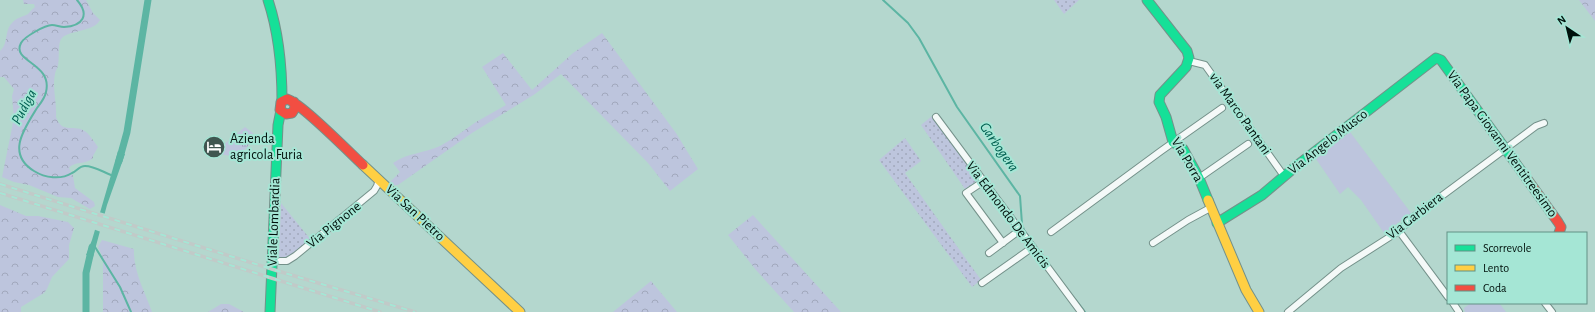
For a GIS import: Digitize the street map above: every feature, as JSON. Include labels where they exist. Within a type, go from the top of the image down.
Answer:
[{"type":"street","points":[[268,0],[278,34],[282,101],[280,105],[288,112],[303,112],[309,115]]},
{"type":"street","points":[[1147,0],[1186,51],[1189,61]]},
{"type":"street","name":"Via Papa Giovanni Ventitreesimo","points":[[1436,58],[1441,60],[1560,224],[1559,232]]},
{"type":"street","name":"Via Angelo Musco","points":[[1217,223],[1262,195],[1284,176],[1436,58]]},
{"type":"street","name":"Via Porra","points":[[1189,61],[1186,67],[1159,98],[1173,142],[1183,149],[1199,178],[1246,290],[1259,312]]},
{"type":"street","name":"via Marco Pantani","points":[[1189,61],[1205,65],[1284,176]]},
{"type":"street","points":[[281,74],[295,108],[288,112]]},
{"type":"street","points":[[282,101],[287,98],[293,101]]},
{"type":"street","name":"Via San Pietro","points":[[293,101],[379,179],[520,312]]},
{"type":"street","points":[[1051,232],[1173,142],[1222,108]]},
{"type":"street","name":"Viale Lombardia","points":[[270,312],[277,132],[288,112]]},
{"type":"street","name":"Via Edmondo De Amicis","points":[[936,117],[1081,312]]},
{"type":"street","name":"Via Garbiera","points":[[1288,312],[1341,268],[1399,231],[1412,218],[1536,126],[1544,123]]},
{"type":"street","points":[[1199,178],[1248,144]]},
{"type":"street","name":"Via Pignone","points":[[280,261],[287,261],[295,256],[338,221],[374,191],[379,179]]},
{"type":"street","points":[[984,181],[966,193],[1002,243]]},
{"type":"street","points":[[1153,243],[1212,207]]},
{"type":"street","points":[[989,253],[1020,230]]},
{"type":"street","points":[[1399,231],[1447,296]]},
{"type":"street","points":[[982,283],[1033,247]]},
{"type":"street","points":[[1546,304],[1552,312]]},
{"type":"green space","points":[[23,0],[86,0],[93,13],[100,20],[93,27],[65,35],[60,40],[59,62],[54,79],[56,117],[59,122],[62,126],[78,128],[86,132],[98,147],[93,158],[87,162],[74,164],[69,168],[73,176],[75,188],[94,202],[95,206],[90,209],[71,198],[58,197],[29,185],[14,182],[2,177],[14,118],[12,96],[14,89],[4,77],[0,77],[0,51],[5,44],[8,30],[12,23],[18,18],[28,14],[35,7],[34,4],[24,4]]},
{"type":"green space","points":[[1054,0],[1079,0],[1064,14]]},
{"type":"green space","points":[[1579,0],[1595,0],[1595,21]]},
{"type":"green space","points":[[602,33],[676,133],[698,169],[670,191],[648,163],[561,74],[535,94],[472,133],[398,185],[393,185],[390,182],[400,172],[393,163],[404,157],[440,146],[476,122],[506,105],[482,67],[503,53],[532,90],[573,53]]},
{"type":"green space","points":[[932,116],[978,180],[965,189],[921,125]]},
{"type":"green space","points":[[245,127],[253,133],[251,140],[244,150],[228,156],[216,151]]},
{"type":"green space","points":[[1350,132],[1411,213],[1384,233],[1361,200],[1348,187],[1340,194],[1316,159]]},
{"type":"green space","points":[[905,138],[921,161],[905,173],[981,280],[972,287],[879,160]]},
{"type":"green space","points":[[281,203],[311,240],[292,255],[279,257]]},
{"type":"green space","points":[[0,205],[26,216],[38,216],[68,222],[74,228],[69,245],[69,259],[52,277],[44,293],[21,307],[21,312],[0,312]]},
{"type":"green space","points":[[753,215],[841,312],[794,312],[756,270],[728,235]]},
{"type":"green space","points":[[102,240],[134,249],[137,273],[152,312],[103,312],[103,258],[98,247]]},
{"type":"green space","points":[[651,281],[677,312],[613,312]]},
{"type":"green space","points":[[221,304],[229,304],[244,312],[208,312]]},
{"type":"green space","points":[[1470,304],[1500,304],[1506,312],[1465,312],[1464,308]]},
{"type":"shaded area","points":[[118,151],[125,154],[107,205],[93,257],[86,255],[92,240]]},
{"type":"pier","points":[[99,212],[106,214],[101,232],[93,229]]},
{"type":"waterway","name":"Pudiga","points":[[77,0],[81,5],[84,15],[80,22],[71,26],[62,27],[52,25],[45,27],[30,35],[21,43],[19,49],[22,55],[39,69],[47,82],[45,96],[27,124],[20,141],[19,149],[21,157],[26,164],[34,171],[48,177],[63,177],[85,166],[95,168],[111,175]]},
{"type":"waterway","points":[[119,161],[127,132],[148,0]]},
{"type":"waterway","name":"Garbogera","points":[[883,0],[908,23],[919,38],[957,107],[1020,196],[1022,224],[1024,230],[1034,244]]},
{"type":"waterway","points":[[86,312],[86,273],[92,247]]},
{"type":"waterway","name":"Pudiga","points":[[95,247],[120,287],[131,312]]},
{"type":"waterway","name":"Garbogera","points":[[1075,299],[1085,312]]},
{"type":"railway","points":[[0,184],[415,312]]},
{"type":"railway","points":[[0,193],[380,312]]},
{"type":"traffic: fast","points":[[268,0],[275,25],[279,50],[282,101]]},
{"type":"traffic: fast","points":[[1147,0],[1187,51],[1189,58],[1186,67],[1160,95],[1159,102],[1166,117],[1173,142],[1183,149],[1199,178],[1208,200]]},
{"type":"traffic: fast","points":[[1217,223],[1262,195],[1295,167],[1436,58],[1441,60],[1522,172]]},
{"type":"traffic: fast","points":[[270,312],[278,125],[281,110]]},
{"type":"traffic: slow","points":[[363,165],[520,312]]},
{"type":"traffic: slow","points":[[1208,200],[1246,290],[1259,312]]},
{"type":"traffic: jam","points":[[294,102],[295,108],[292,113],[286,114],[280,110],[281,102],[287,99],[294,102],[314,118],[363,165]]},
{"type":"traffic: jam","points":[[1522,172],[1558,222],[1561,227],[1559,232]]},
{"type":"place","name":"Azienda agricola Furia","points":[[214,147]]}]
